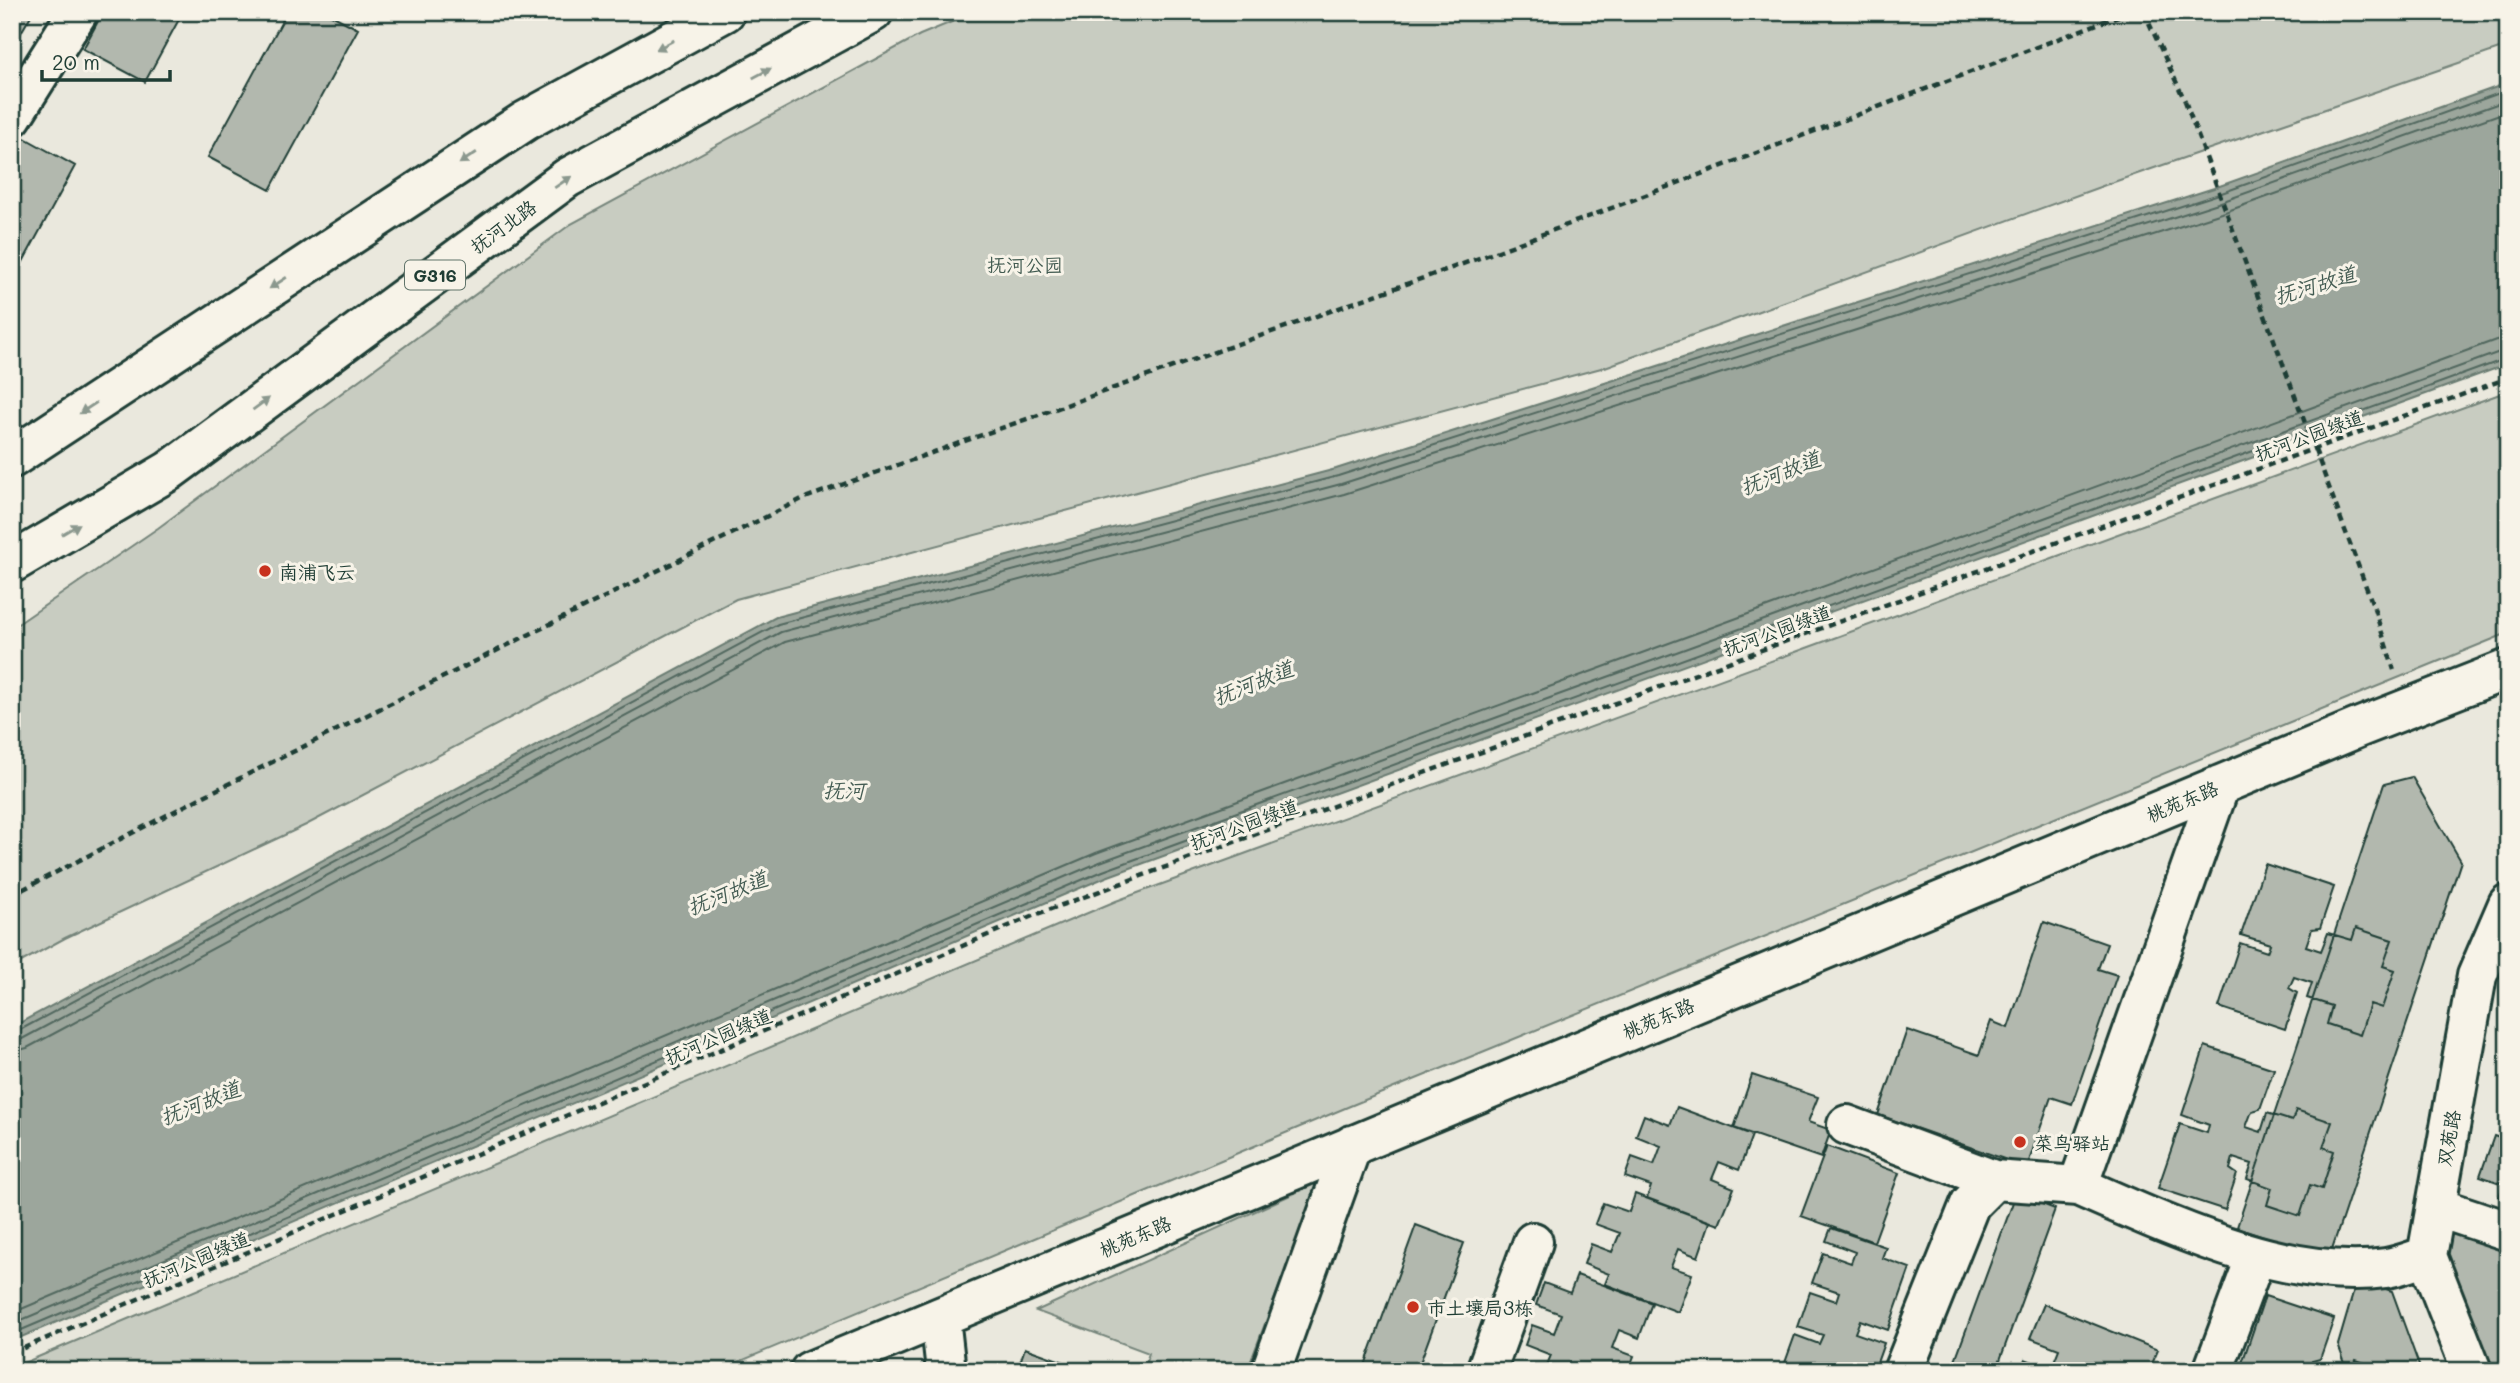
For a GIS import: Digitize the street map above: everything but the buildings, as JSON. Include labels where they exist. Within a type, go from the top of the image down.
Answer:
[{"type":"street","points":[[12,117],[78,12]]},
{"type":"street","points":[[12,458],[525,121],[725,12]]},
{"type":"street","name":"抚河北路","points":[[12,563],[169,471],[568,178],[873,12]]},
{"type":"street","name":"桃苑东路","points":[[810,1371],[2220,785],[2508,669]]},
{"type":"street","points":[[2078,1186],[2220,785]]},
{"type":"street","name":"双苑路","points":[[2427,1256],[2477,976],[2508,904]]},
{"type":"street","points":[[1847,1125],[1994,1180],[2078,1186],[2138,1212],[2256,1256],[2336,1270],[2387,1268],[2427,1256],[2472,1371]]},
{"type":"street","points":[[1271,1371],[1352,1145]]},
{"type":"street","points":[[1903,1371],[1970,1204],[1994,1180]]},
{"type":"street","points":[[2436,1207],[2508,1231]]},
{"type":"street","points":[[1486,1371],[1533,1242]]},
{"type":"street","points":[[2213,1371],[2256,1256]]},
{"type":"street","points":[[940,1317],[946,1371]]},
{"type":"path","points":[[12,895],[198,799],[802,499],[1485,256],[2129,12]]},
{"type":"path","points":[[2144,12],[2185,101],[2374,608],[2406,709]]},
{"type":"path","name":"抚河公园绿道","points":[[12,1353],[1037,914],[2508,378]]},
{"type":"green space","name":"抚河公园","points":[[976,12],[2508,12],[2508,46],[2108,184],[1605,367],[736,599],[306,825],[65,938],[12,967],[12,628],[158,528],[571,224],[920,35]]},
{"type":"green space","points":[[2508,391],[2508,633],[1350,1106],[717,1371],[12,1371],[12,1368],[1116,901]]},
{"type":"green space","points":[[1319,1182],[1247,1371],[1143,1371],[1149,1353],[1036,1311]]},
{"type":"water","name":"抚河","points":[[2508,83],[2508,364],[1106,877],[12,1341],[12,1027],[776,617],[1336,469],[2214,188]]},
{"type":"place","name":"南浦飞云","points":[[265,571]]},
{"type":"place","name":"菜鸟驿站","points":[[2020,1142]]},
{"type":"place","name":"市土壤局3栋","points":[[1413,1307]]},
{"type":"water label","name":"抚河故道","points":[[2315,284]]},
{"type":"water label","name":"抚河故道","points":[[1780,472]]},
{"type":"water label","name":"抚河故道","points":[[1253,682]]},
{"type":"water label","name":"抚河故道","points":[[727,892]]},
{"type":"water label","name":"抚河故道","points":[[200,1102]]}]
